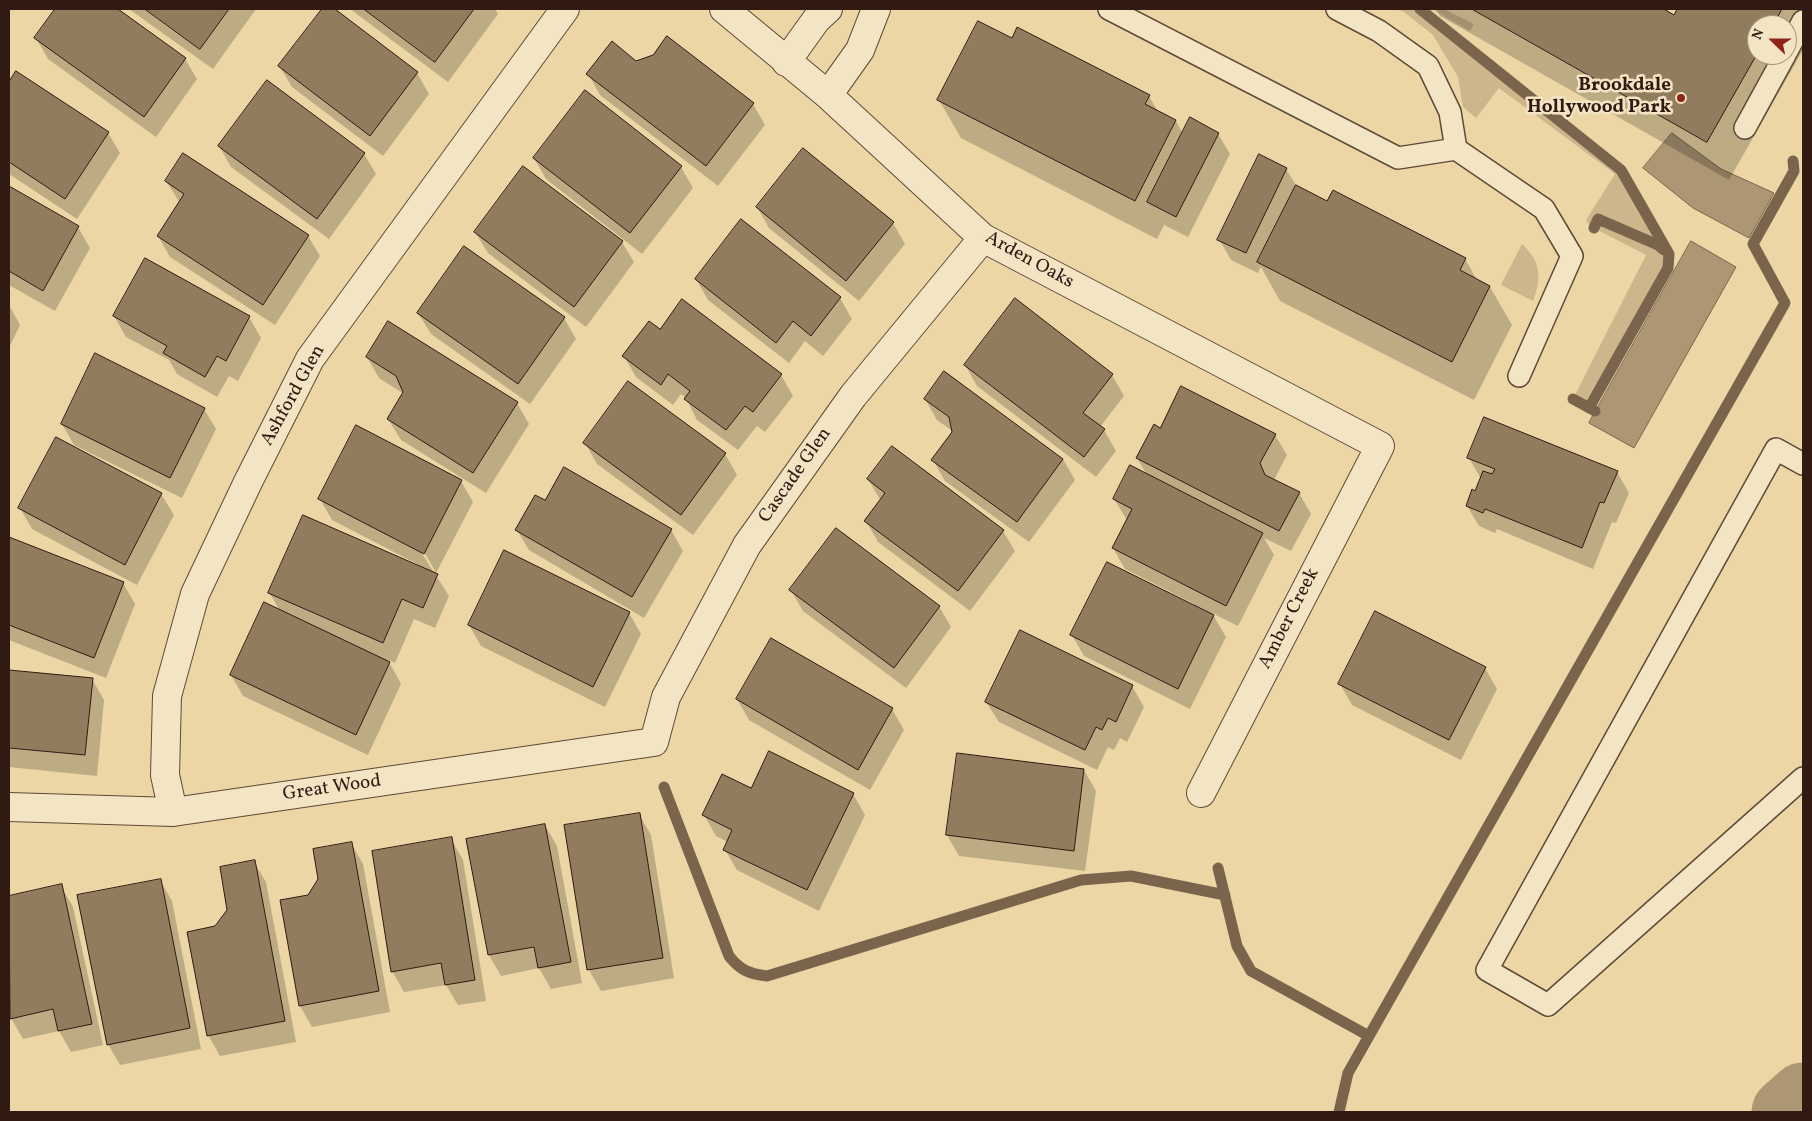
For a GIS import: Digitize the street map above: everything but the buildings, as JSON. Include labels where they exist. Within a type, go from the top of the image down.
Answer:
[{"type":"street","name":"Ashford Glen","points":[[173,812],[165,774],[167,696],[195,594],[248,482],[310,359],[565,9]]},
{"type":"street","name":"Arden Oaks","points":[[724,9],[828,95],[983,238],[1380,446]]},
{"type":"street","points":[[786,62],[816,20],[828,9]]},
{"type":"street","points":[[828,95],[860,50],[876,9]]},
{"type":"street","name":"Cascade Glen","points":[[654,742],[666,697],[747,545],[853,396],[983,238]]},
{"type":"street","name":"Amber Creek","points":[[1201,793],[1380,446]]},
{"type":"street","name":"Great Wood","points":[[9,807],[173,812],[654,742]]},
{"type":"lane","points":[[1109,9],[1398,158],[1456,149],[1544,209],[1572,256],[1519,376]]},
{"type":"lane","points":[[1337,9],[1379,31],[1428,66],[1450,112],[1456,149]]},
{"type":"lane","points":[[1797,32],[1803,21]]},
{"type":"lane","points":[[1746,128],[1780,65]]},
{"type":"lane","points":[[1803,464],[1776,449],[1487,970],[1548,1005],[1803,778]]},
{"type":"shaded area","points":[[1394,9],[1414,9],[1619,173],[1664,252],[1664,268],[1586,401],[1575,395],[1646,255],[1590,226],[1586,220],[1615,174],[1499,88],[1476,118],[1463,107],[1458,77],[1433,35],[1404,12]]},
{"type":"shaded area","points":[[1431,9],[1447,9],[1474,24],[1470,31]]},
{"type":"shaded area","points":[[1672,133],[1721,169],[1774,193],[1749,238],[1693,208],[1643,168]]},
{"type":"shaded area","points":[[1691,241],[1736,267],[1634,448],[1589,423]]},
{"type":"shaded area","points":[[1522,244],[1533,257],[1538,270],[1538,284],[1533,301],[1501,285]]},
{"type":"waterway","points":[[1420,9],[1621,170],[1669,254],[1668,268],[1589,408]]},
{"type":"waterway","points":[[1339,1112],[1348,1073],[1785,303],[1753,244],[1794,171],[1793,161]]},
{"type":"waterway","points":[[1594,228],[1598,219],[1658,245],[1664,250]]},
{"type":"waterway","points":[[1573,399],[1595,411]]},
{"type":"waterway","points":[[664,787],[729,956],[741,968],[761,975],[767,976],[1081,880],[1131,876],[1225,895]]},
{"type":"waterway","points":[[1218,868],[1237,946],[1251,971],[1369,1036]]},
{"type":"waterway","points":[[1786,1112],[1803,1097]]},
{"type":"place","name":"Brookdale Hollywood Park","points":[[1681,98]]}]
